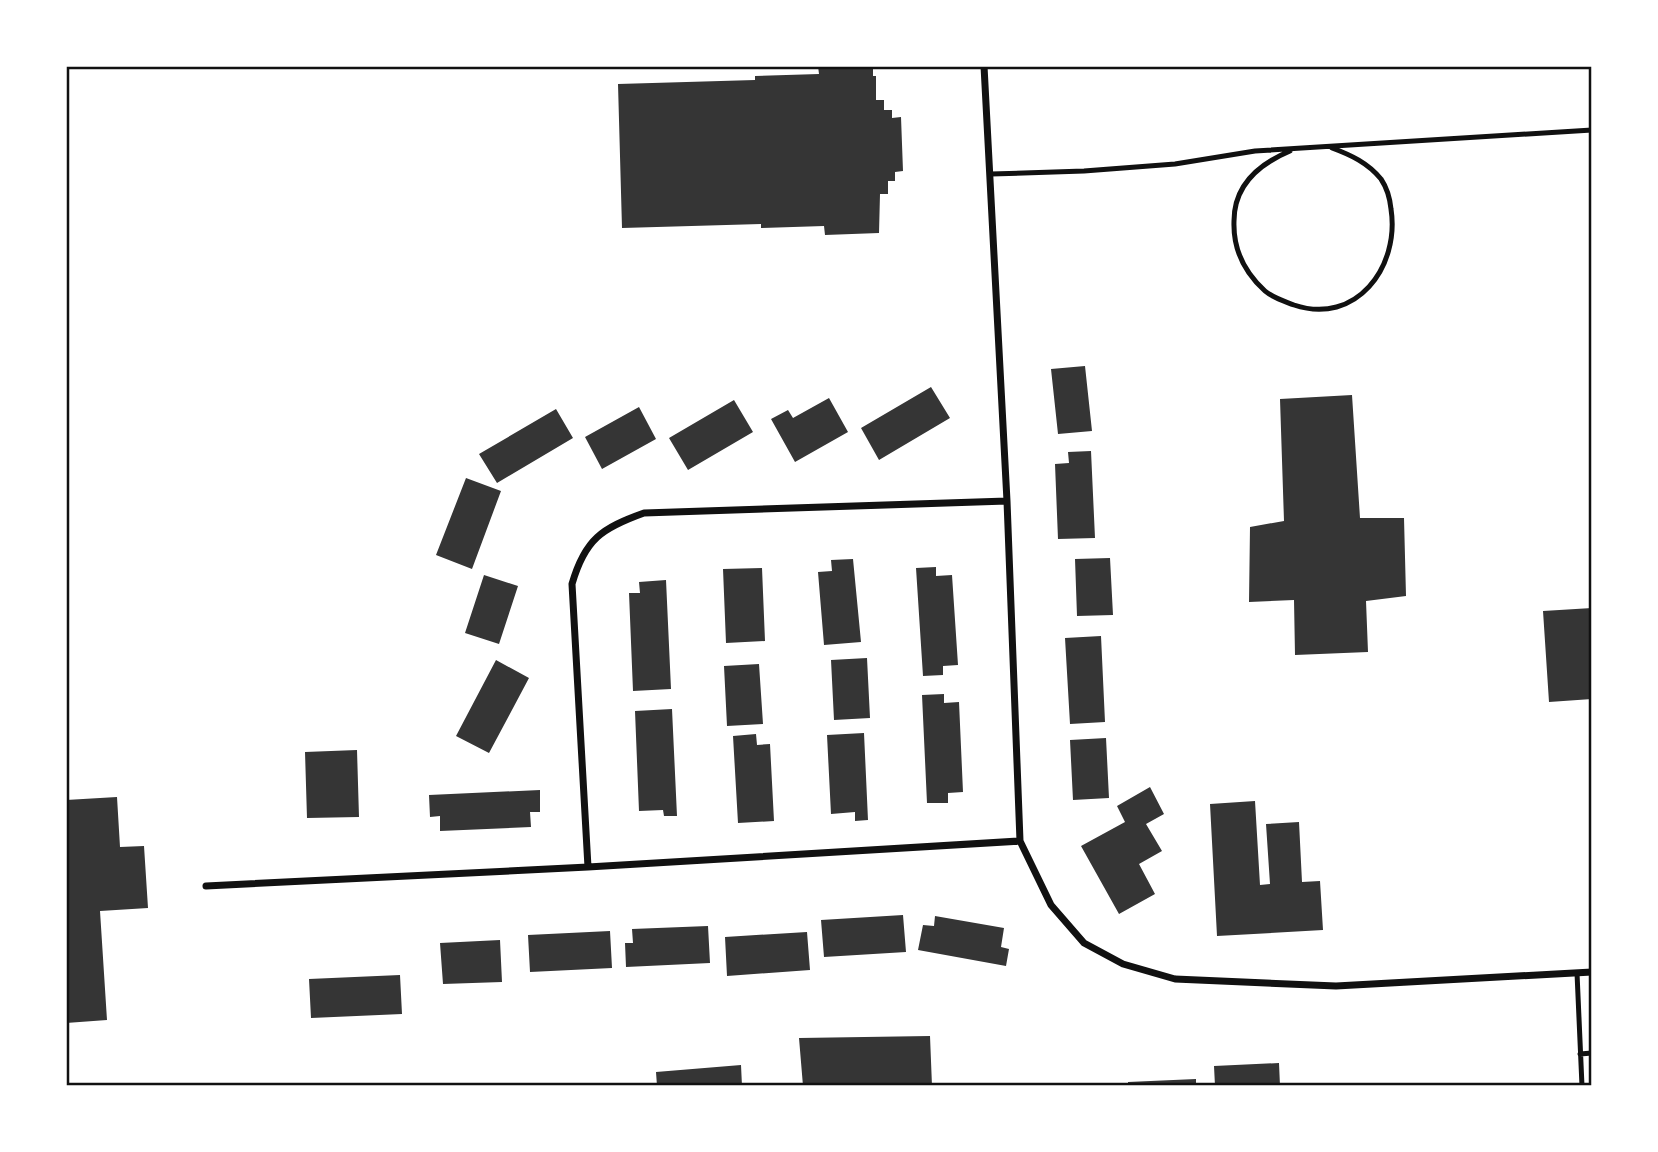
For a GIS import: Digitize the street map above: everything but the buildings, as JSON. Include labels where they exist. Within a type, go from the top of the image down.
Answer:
[{"type":"street","points":[[984,66],[1007,501],[1020,841],[1051,905],[1084,943],[1123,964],[1175,979],[1336,986],[1591,972]]},
{"type":"street","points":[[588,867],[572,583],[579,561],[602,531],[644,513],[1007,501]]},
{"type":"street","points":[[206,886],[588,867],[1020,841]]},
{"type":"lane","points":[[991,174],[1084,171],[1174,164],[1255,152],[1591,130]]},
{"type":"lane","points":[[1294,149],[1263,165],[1248,178],[1238,194],[1234,208],[1234,229],[1236,248],[1242,264],[1256,283],[1270,295],[1308,310],[1346,304],[1363,294],[1382,269],[1389,253],[1392,235],[1390,200],[1382,181],[1370,167],[1355,157],[1329,147]]},
{"type":"lane","points":[[1577,973],[1582,1086]]},
{"type":"lane","points":[[1580,1054],[1591,1053]]}]
